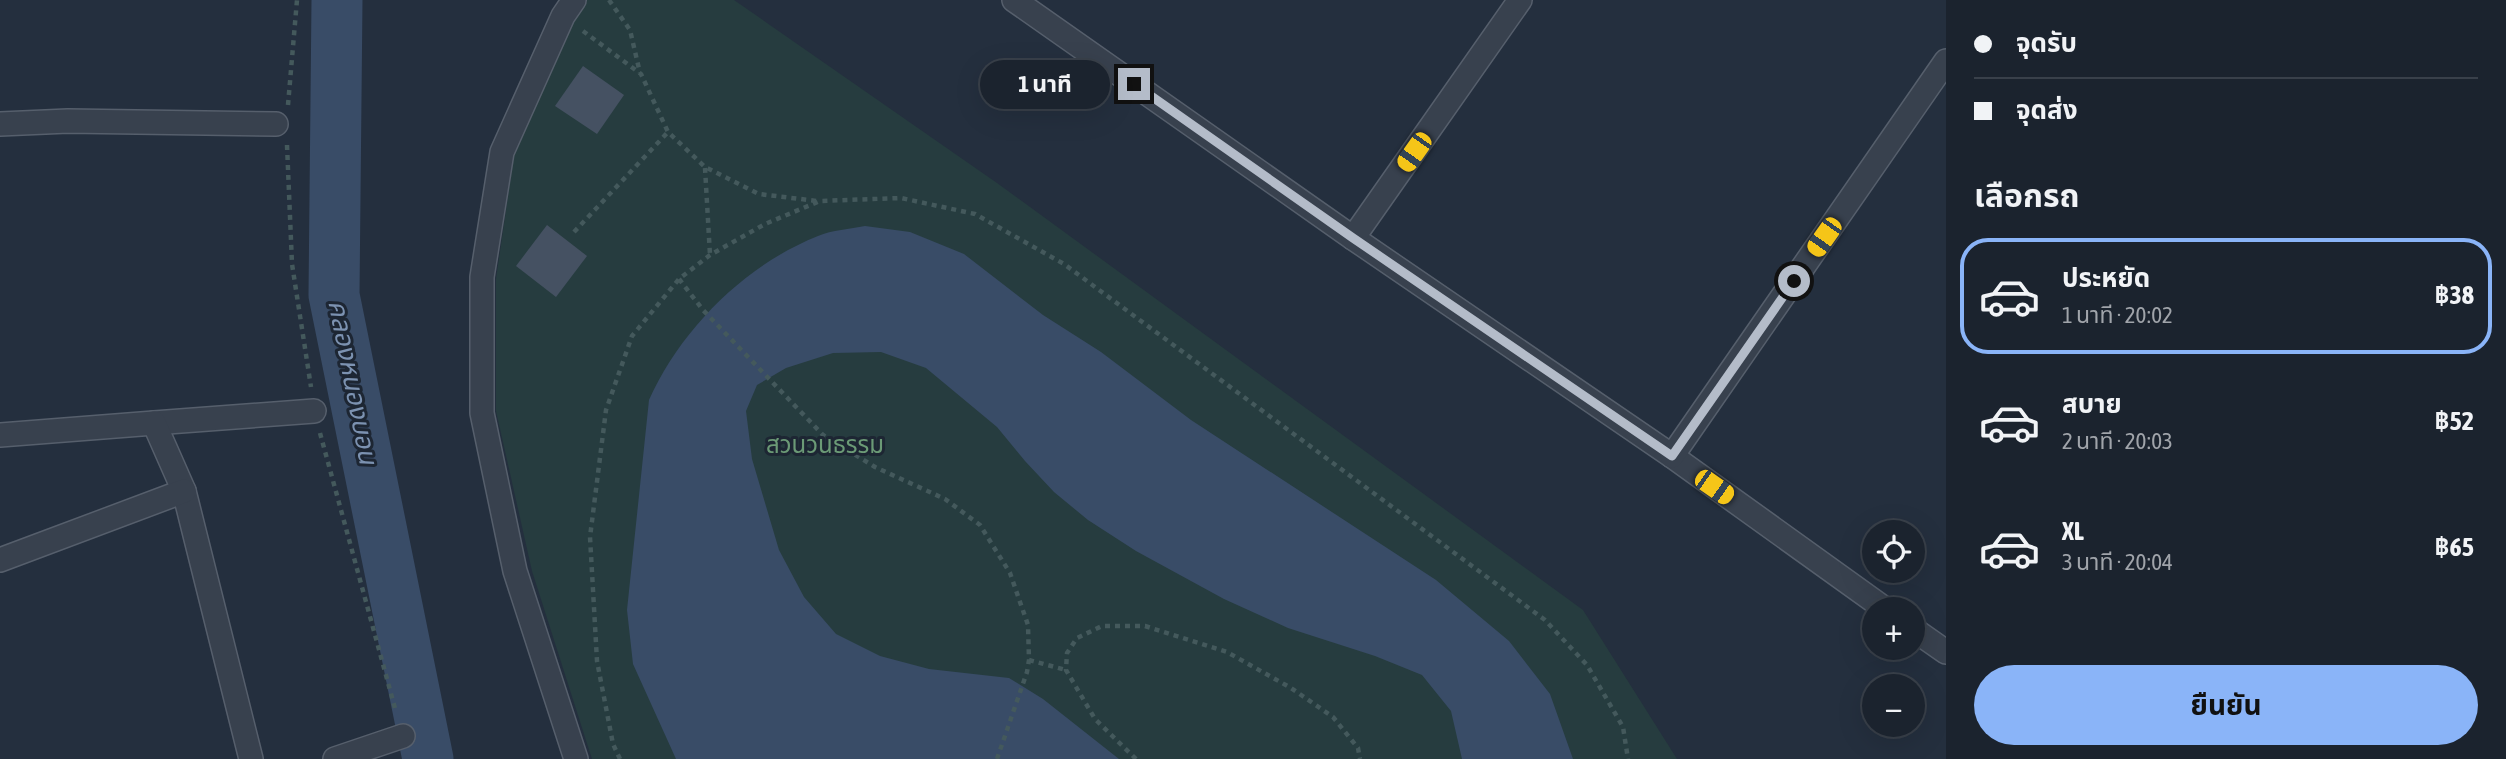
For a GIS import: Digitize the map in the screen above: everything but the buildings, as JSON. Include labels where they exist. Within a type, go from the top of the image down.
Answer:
[{"type":"street","points":[[1353,238],[1520,0]]},
{"type":"street","points":[[1023,3],[1353,238],[1672,456],[1868,597]]},
{"type":"street","points":[[568,8],[502,152],[482,277],[482,413],[515,570],[576,759]]},
{"type":"street","points":[[1672,456],[1946,61]]},
{"type":"street","points":[[0,124],[68,121],[284,125]]},
{"type":"street","points":[[0,435],[314,411]]},
{"type":"street","points":[[154,423],[184,491],[251,759]]},
{"type":"street","points":[[0,560],[184,491]]},
{"type":"street","points":[[1925,638],[1946,653]]},
{"type":"street","points":[[335,759],[403,736]]},
{"type":"path","points":[[297,0],[284,125],[292,264],[314,411],[403,736]]},
{"type":"path","points":[[609,0],[630,30],[640,74],[667,132],[705,167],[759,194],[820,201],[901,198],[975,214],[1064,264],[1545,620],[1587,665],[1623,727],[1628,759]]},
{"type":"path","points":[[568,8],[640,74]]},
{"type":"path","points":[[574,232],[667,132]]},
{"type":"path","points":[[705,167],[710,255]]},
{"type":"path","points":[[620,759],[613,744],[597,661],[590,537],[606,410],[632,336],[679,279],[710,255],[765,224],[820,201]]},
{"type":"path","points":[[679,279],[703,310],[783,390],[823,435],[875,467],[946,499],[980,525],[1010,573],[1028,625],[1027,672],[998,759]]},
{"type":"path","points":[[1136,759],[1095,719],[1066,670],[1067,653],[1077,638],[1102,626],[1145,626],[1227,652],[1291,688],[1333,717],[1357,748],[1360,759]]},
{"type":"path","points":[[1029,660],[1066,670]]},
{"type":"green space","name":"สวนวนธรรม","points":[[587,0],[734,0],[997,183],[1583,610],[1677,759],[592,759],[532,571],[496,411],[496,279],[514,155],[568,26]]},
{"type":"water","points":[[865,226],[910,232],[964,254],[1043,315],[1101,352],[1191,420],[1436,580],[1509,641],[1550,694],[1573,759],[1462,759],[1451,711],[1422,675],[1375,656],[1288,628],[1224,599],[1136,551],[1088,520],[1054,492],[997,427],[926,368],[881,352],[833,353],[786,368],[757,385],[746,411],[752,459],[779,550],[804,597],[836,634],[880,656],[929,669],[1009,678],[1043,699],[1119,759],[676,759],[633,664],[627,610],[649,400],[662,374],[697,325],[741,282],[791,248],[818,236]]},
{"type":"waterway","name":"คลองหนองบอน","points":[[337,0],[334,295],[428,759]]},
{"type":"route","points":[[1134,84],[1353,238],[1672,456],[1794,281]]}]
